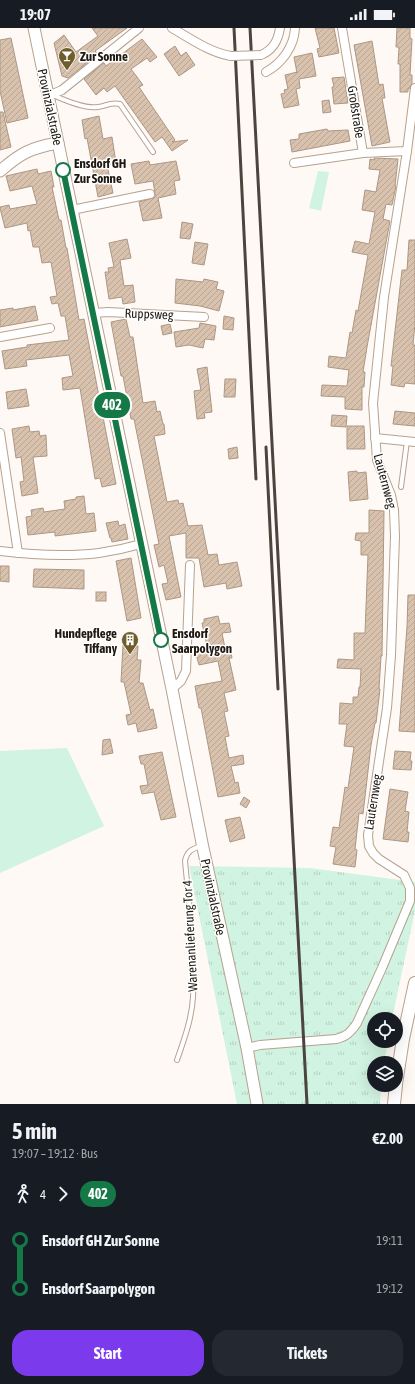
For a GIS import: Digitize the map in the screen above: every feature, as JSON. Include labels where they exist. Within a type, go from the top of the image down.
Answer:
[{"type":"main road","points":[[400,1056],[415,983]]},
{"type":"main road","points":[[394,1104],[395,1092]]},
{"type":"street","name":"Provinzialstraße","points":[[34,28],[51,96],[58,143],[203,845],[247,1048],[257,1104]]},
{"type":"street","points":[[51,96],[62,90],[140,28]]},
{"type":"street","points":[[172,28],[210,50],[231,56],[261,55],[271,50],[280,28]]},
{"type":"street","points":[[266,72],[283,59],[290,46],[295,28]]},
{"type":"street","name":"Großstraße","points":[[342,28],[363,153],[407,151]]},
{"type":"street","name":"Lauternweg","points":[[247,1048],[260,1045],[336,1039],[344,1037],[351,1031],[357,1023],[382,968],[410,901],[410,888],[404,875],[379,859],[373,853],[369,846],[368,835],[387,708],[391,656],[394,568],[394,510],[391,495],[377,460],[373,403],[379,336],[415,88]]},
{"type":"street","points":[[0,171],[25,152],[42,146],[58,143]]},
{"type":"street","points":[[294,163],[363,153]]},
{"type":"street","points":[[72,210],[150,194]]},
{"type":"street","name":"Ruppsweg","points":[[93,313],[108,312],[204,317]]},
{"type":"street","points":[[0,338],[50,328]]},
{"type":"street","points":[[0,433],[18,553]]},
{"type":"street","name":"Lauternweg","points":[[375,438],[411,442]]},
{"type":"street","points":[[0,551],[52,556],[78,555],[100,553],[141,544]]},
{"type":"street","points":[[172,689],[181,681],[186,671],[190,565]]},
{"type":"lane","name":"Provinzialstraße","points":[[51,96],[96,108],[110,103],[120,104],[153,152]]},
{"type":"lane","name":"Lauternweg","points":[[401,487],[411,442]]},
{"type":"lane","name":"Warenanlieferung Tor 4","points":[[177,1060],[186,1036],[193,998],[193,957],[185,861],[186,855],[190,850],[203,845]]},
{"type":"green space","points":[[318,171],[329,172],[321,211],[309,208]]},
{"type":"green space","points":[[67,748],[104,826],[0,873],[0,751]]},
{"type":"green space","points":[[189,866],[310,868],[415,882],[415,911],[393,1012],[367,1012],[367,1048],[387,1048],[385,1056],[367,1056],[367,1092],[381,1092],[380,1104],[237,1104]]},
{"type":"building","points":[[92,28],[127,28],[95,51],[98,54],[68,78],[62,76],[54,43],[64,35],[76,52],[98,36]]},
{"type":"building","points":[[315,28],[334,28],[339,53],[319,57],[317,49],[320,48]]},
{"type":"building","points":[[397,28],[410,28],[410,38],[412,39],[410,75],[412,75],[412,84],[408,89],[408,92],[400,92],[400,64],[398,64],[399,47],[396,47]]},
{"type":"building","points":[[11,38],[28,118],[7,123],[0,91],[0,40]]},
{"type":"building","points":[[142,39],[157,57],[150,62],[147,58],[131,69],[143,85],[139,87],[175,140],[172,142],[188,140],[172,151],[162,137],[155,142],[115,86],[107,92],[104,88],[96,95],[84,79],[104,63],[106,66]]},
{"type":"building","points":[[372,41],[379,85],[383,84],[385,98],[382,98],[390,142],[372,146],[354,45]]},
{"type":"building","points":[[175,46],[181,56],[186,52],[195,65],[179,76],[164,54]]},
{"type":"building","points":[[312,53],[316,76],[299,79],[300,88],[296,89],[299,105],[284,108],[281,94],[285,93],[284,90],[288,89],[285,75],[297,72],[294,57]]},
{"type":"building","points":[[344,77],[348,103],[334,104],[332,87],[334,87],[332,78]]},
{"type":"building","points":[[329,100],[331,112],[323,113],[322,101]]},
{"type":"building","points":[[0,112],[3,112],[11,147],[0,150]]},
{"type":"building","points":[[99,116],[103,139],[112,137],[116,163],[107,165],[113,193],[98,197],[87,138],[85,139],[82,120]]},
{"type":"building","points":[[327,129],[328,131],[348,130],[350,141],[292,152],[290,140],[299,139],[299,134]]},
{"type":"building","points":[[374,158],[398,159],[396,186],[392,205],[386,204],[383,219],[390,221],[363,372],[365,372],[364,387],[362,387],[362,410],[345,409],[345,397],[321,396],[322,385],[347,386],[349,370],[328,367],[329,356],[346,358],[350,332],[352,333],[356,310],[358,311],[368,255],[352,252],[355,241],[369,244],[375,212],[362,210],[365,190],[376,192],[380,170],[369,169],[370,159],[375,160]]},
{"type":"building","points":[[149,161],[150,165],[176,161],[180,180],[174,181],[176,194],[158,198],[162,218],[143,221],[139,202],[155,197],[153,181],[135,184],[131,164]]},
{"type":"building","points":[[37,169],[38,174],[51,171],[54,187],[52,187],[67,248],[79,320],[84,319],[116,484],[102,487],[100,478],[95,479],[80,388],[63,390],[62,378],[73,376],[69,355],[26,360],[27,366],[5,369],[2,351],[27,347],[27,345],[69,340],[65,316],[61,316],[58,303],[52,304],[50,297],[57,296],[51,262],[42,263],[39,247],[33,247],[30,230],[28,231],[27,223],[5,228],[0,208],[9,205],[10,209],[37,204],[32,186],[10,191],[6,176]]},
{"type":"building","points":[[182,222],[193,224],[190,239],[180,238]]},
{"type":"building","points":[[127,239],[131,258],[120,260],[124,286],[133,285],[135,302],[123,304],[122,297],[109,299],[105,272],[109,272],[108,268],[114,267],[109,243]]},
{"type":"building","points":[[409,240],[415,240],[415,324],[413,345],[415,345],[415,384],[405,383],[404,387],[391,385],[393,366],[391,366],[402,270],[407,270]]},
{"type":"building","points":[[195,242],[208,244],[204,265],[192,263]]},
{"type":"building","points":[[176,279],[203,282],[204,279],[218,282],[216,289],[224,291],[219,311],[200,306],[175,303]]},
{"type":"building","points":[[35,306],[38,320],[0,327],[0,310],[13,308],[13,310]]},
{"type":"building","points":[[224,316],[234,318],[233,330],[223,329]]},
{"type":"building","points":[[126,319],[130,337],[133,337],[143,403],[155,401],[157,412],[160,411],[164,424],[165,434],[154,436],[167,502],[178,500],[179,504],[183,503],[188,526],[202,525],[208,555],[217,554],[219,565],[237,562],[242,586],[227,589],[226,583],[204,587],[199,558],[186,558],[186,533],[169,536],[181,597],[166,600],[162,584],[168,583],[164,565],[159,567],[154,545],[159,544],[134,419],[131,419],[111,322]]},
{"type":"building","points":[[200,323],[216,326],[214,340],[205,339],[203,348],[189,345],[176,347],[174,332],[199,328]]},
{"type":"building","points":[[170,324],[172,333],[163,335],[161,326]]},
{"type":"building","points":[[207,367],[212,412],[204,413],[205,418],[197,419],[194,391],[201,390],[197,369]]},
{"type":"building","points":[[225,379],[236,379],[235,397],[224,397]]},
{"type":"building","points":[[26,389],[29,406],[8,409],[6,392]]},
{"type":"building","points":[[395,411],[415,413],[415,426],[393,424]]},
{"type":"building","points":[[332,415],[347,416],[346,427],[331,426]]},
{"type":"building","points":[[29,426],[30,432],[39,431],[40,436],[46,435],[47,456],[33,457],[38,493],[22,496],[20,482],[24,481],[21,457],[16,458],[12,429]]},
{"type":"building","points":[[347,426],[364,426],[365,449],[347,449]]},
{"type":"building","points":[[237,447],[238,458],[229,459],[228,449]]},
{"type":"building","points":[[357,471],[357,473],[366,472],[368,499],[350,501],[348,472]]},
{"type":"building","points":[[84,496],[86,514],[94,513],[96,531],[55,536],[55,532],[28,535],[26,517],[32,516],[31,510],[43,508],[44,512],[65,509],[64,501]]},
{"type":"building","points":[[369,510],[384,511],[382,656],[376,723],[371,745],[363,814],[359,813],[355,849],[357,850],[355,867],[333,864],[336,847],[330,846],[333,827],[339,828],[345,787],[348,788],[354,747],[344,746],[347,724],[339,724],[340,703],[353,704],[353,697],[358,697],[361,669],[337,668],[338,659],[354,660],[354,633],[365,633],[368,555],[361,555],[361,541],[355,540],[356,533],[369,533]]},
{"type":"building","points":[[118,521],[119,526],[125,524],[128,539],[112,542],[106,523]]},
{"type":"building","points":[[131,558],[141,618],[127,621],[116,561]]},
{"type":"building","points":[[0,566],[9,566],[9,582],[0,581]]},
{"type":"building","points":[[34,569],[84,570],[84,589],[33,587]]},
{"type":"building","points":[[96,592],[106,592],[106,601],[96,601]]},
{"type":"building","points":[[408,595],[415,595],[415,732],[399,731]]},
{"type":"building","points":[[218,616],[220,624],[229,623],[231,632],[222,633],[225,648],[230,647],[232,658],[229,658],[236,690],[224,693],[228,711],[224,712],[229,736],[225,737],[229,758],[243,755],[244,764],[231,766],[235,783],[238,782],[240,793],[218,797],[201,708],[199,708],[195,686],[222,681],[218,661],[199,665],[196,654],[198,654],[197,648],[207,646],[202,623],[204,623],[204,619]]},
{"type":"building","points":[[123,645],[138,646],[137,660],[141,660],[139,683],[143,683],[150,710],[153,709],[157,728],[138,732],[136,723],[128,725],[126,715],[131,714],[124,682],[121,682]]},
{"type":"building","points":[[110,739],[113,753],[102,755],[103,740]]},
{"type":"building","points":[[395,751],[411,752],[411,770],[393,769]]},
{"type":"building","points":[[162,752],[176,817],[161,820],[154,792],[142,794],[140,786],[148,785],[144,764],[141,764],[139,756]]},
{"type":"building","points":[[390,789],[408,792],[405,811],[409,812],[407,832],[409,832],[408,842],[383,839]]},
{"type":"building","points":[[244,797],[250,801],[246,808],[240,804]]},
{"type":"building","points":[[240,817],[245,838],[230,842],[225,820]]},
{"type":"railway","points":[[234,28],[256,479]]},
{"type":"railway","points":[[250,28],[307,1104]]},
{"type":"railway","points":[[266,447],[278,689]]},
{"type":"bus line","name":"402","points":[[63,170],[161,640]]},
{"type":"place","name":"Zur Sonne","points":[[67,71]]},
{"type":"place","name":"Ensdorf GH Zur Sonne","points":[[63,170]]},
{"type":"place","name":"Ensdorf Saarpolygon","points":[[161,640]]},
{"type":"place","name":"Hundepflege Tiffany","points":[[130,655]]}]
